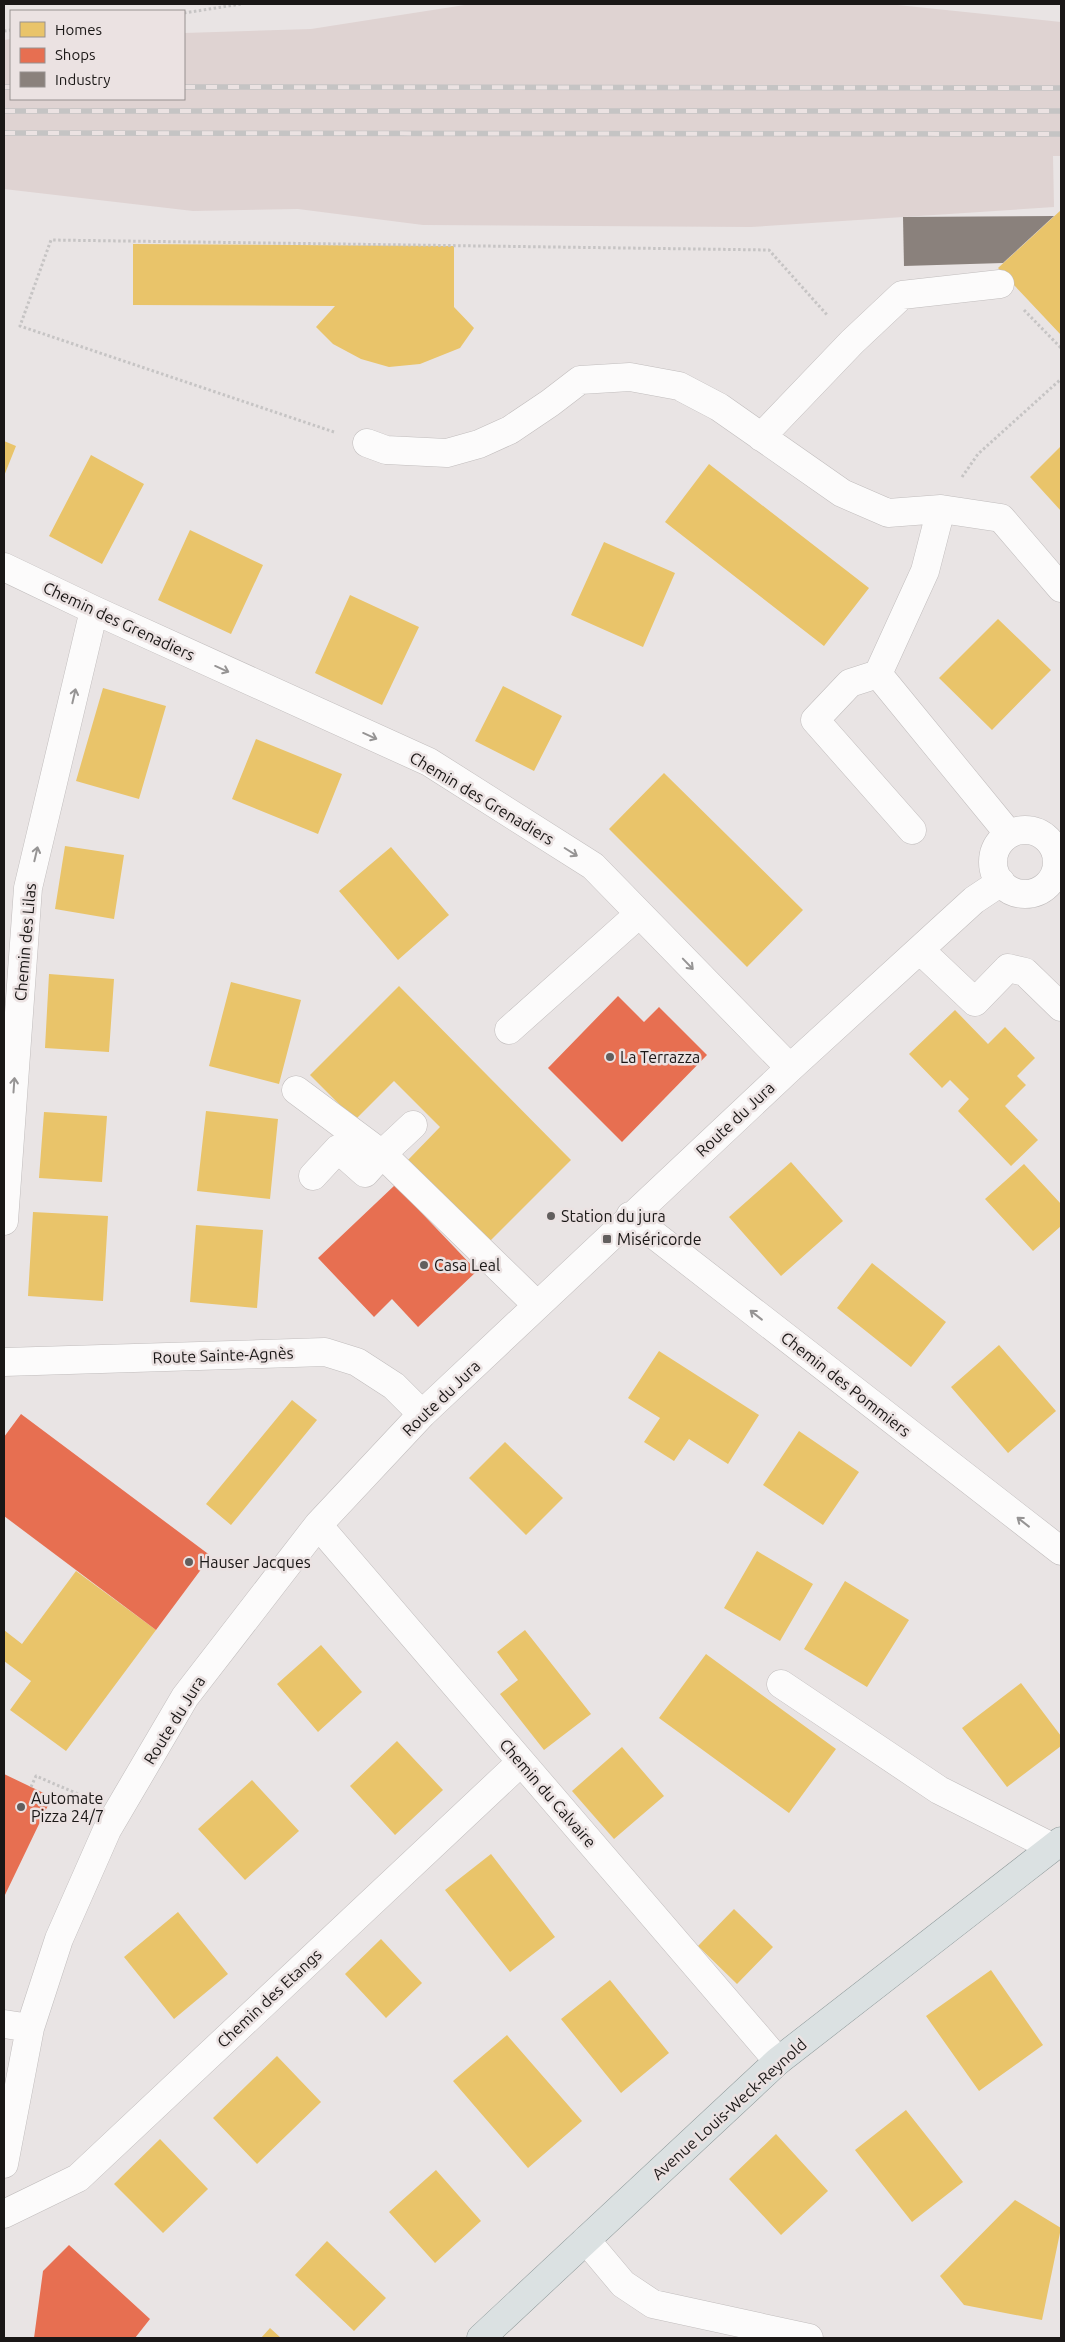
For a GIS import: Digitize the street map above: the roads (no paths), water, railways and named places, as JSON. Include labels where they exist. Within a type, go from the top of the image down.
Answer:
[{"type":"main road","name":"Avenue Louis-Weck-Reynold","points":[[481,2338],[778,2061],[1057,1844]]},
{"type":"street","points":[[761,437],[852,342],[902,295],[1000,284]]},
{"type":"street","points":[[366,443],[386,450],[447,453],[479,444],[510,430],[580,380],[630,377],[679,386],[719,407],[842,493],[888,512],[941,509],[1002,518],[1061,588]]},
{"type":"street","points":[[912,830],[815,720],[850,683],[878,674],[925,571],[941,509]]},
{"type":"street","name":"Chemin des Grenadiers","points":[[4,567],[94,610],[429,762],[593,866],[790,1068]]},
{"type":"street","name":"Chemin des Lilas","points":[[4,1221],[11,1023],[28,888],[94,610]]},
{"type":"street","points":[[878,674],[1009,834]]},
{"type":"street","points":[[1026,830],[1038,832],[1054,831],[1054,847],[1057,860],[1054,892],[1024,894],[1011,890],[1001,882],[996,874],[994,859],[998,845],[1009,834],[1026,830]]},
{"type":"street","name":"Route du Jura","points":[[4,2164],[17,2026],[107,1830],[185,1696],[318,1525],[422,1414],[630,1216],[790,1068],[974,900],[1001,882]]},
{"type":"street","points":[[509,1030],[639,914]]},
{"type":"street","points":[[920,950],[975,1002],[1008,968],[1025,972],[1061,1007]]},
{"type":"street","points":[[296,1090],[382,1154],[537,1305]]},
{"type":"street","points":[[313,1176],[338,1149],[364,1173],[413,1125]]},
{"type":"street","name":"Chemin des Pommiers","points":[[630,1216],[1061,1552]]},
{"type":"street","name":"Route Sainte-Agnès","points":[[4,1362],[325,1352],[357,1362],[394,1386],[422,1414]]},
{"type":"street","name":"Chemin du Calvaire","points":[[318,1525],[778,2061]]},
{"type":"street","points":[[781,1684],[939,1790],[1057,1844]]},
{"type":"street","name":"Chemin des Etangs","points":[[4,2214],[78,2178],[521,1762]]},
{"type":"street","points":[[586,2240],[623,2284],[653,2304],[809,2338]]},
{"type":"railway","points":[[4,87],[10,87]]},
{"type":"railway","points":[[185,87],[1061,88]]},
{"type":"railway","points":[[4,111],[1061,111]]},
{"type":"railway","points":[[4,133],[1061,134]]},
{"type":"place","name":"La Terrazza","points":[[610,1057]]},
{"type":"place","name":"Station du jura","points":[[551,1216]]},
{"type":"place","name":"Miséricorde","points":[[607,1239]]},
{"type":"place","name":"Casa Leal","points":[[424,1265]]},
{"type":"place","name":"Hauser Jacques","points":[[189,1562]]},
{"type":"place","name":"Automate Pizza 24/7","points":[[21,1807]]}]
